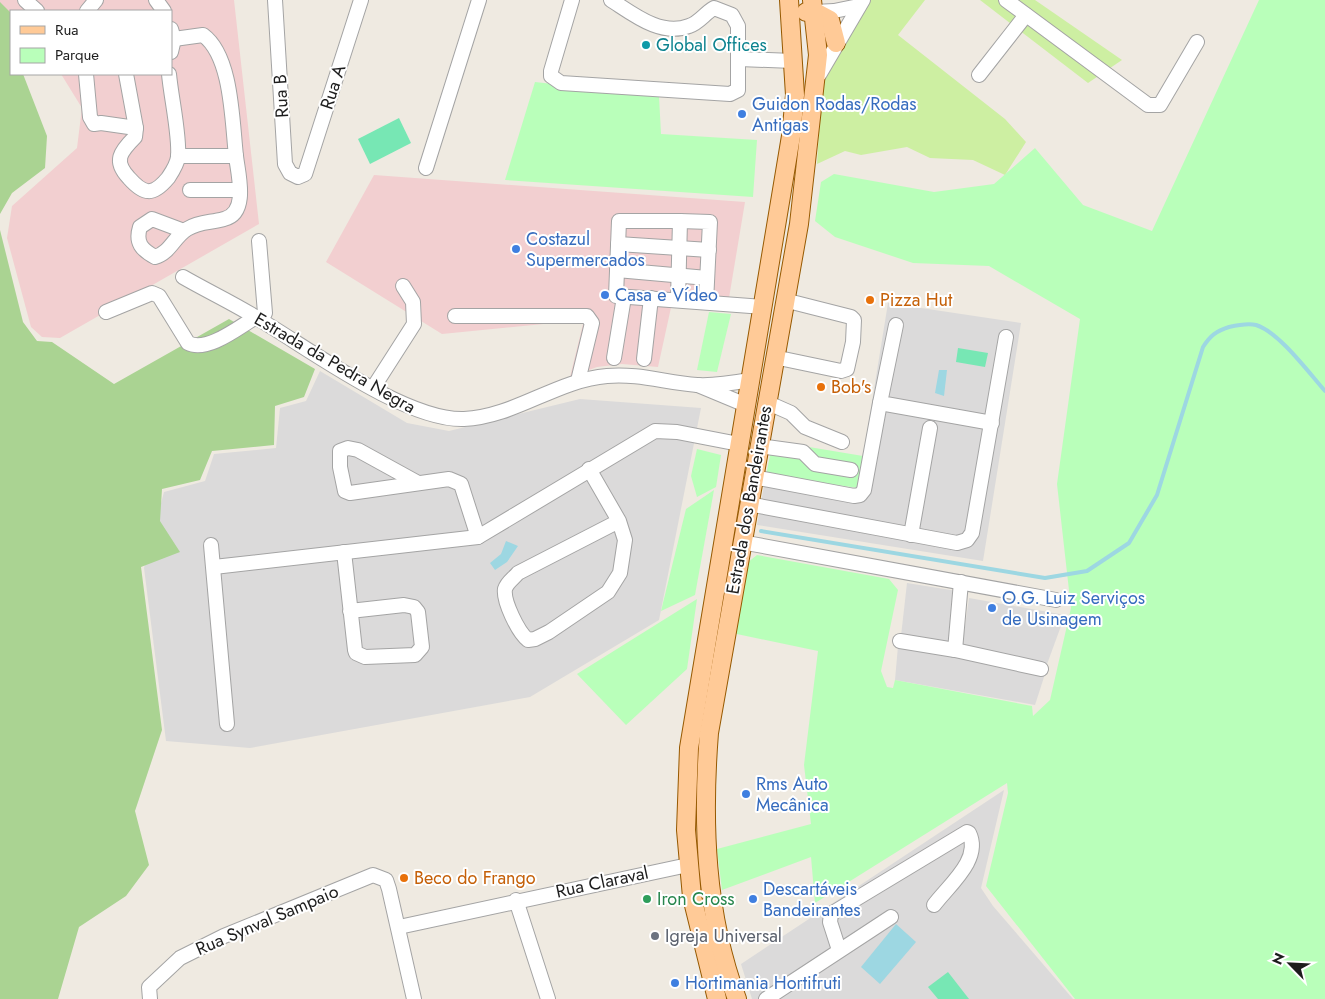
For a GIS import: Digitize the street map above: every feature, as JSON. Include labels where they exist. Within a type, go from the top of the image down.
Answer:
[{"type":"main road","points":[[786,4],[814,6],[830,20],[836,43]]},
{"type":"main road","name":"Estrada dos Bandeirantes","points":[[714,999],[697,927],[688,864],[686,830],[689,748],[792,136],[795,95],[793,56],[786,4]]},
{"type":"main road","name":"Estrada dos Bandeirantes","points":[[736,999],[718,930],[708,866],[706,774],[709,733],[741,542],[799,224],[817,79],[818,55],[814,6]]},
{"type":"street","points":[[25,0],[36,10]]},
{"type":"street","points":[[88,10],[96,0]]},
{"type":"street","name":"Rua B","points":[[275,0],[285,164],[293,176],[298,177],[305,174]]},
{"type":"street","name":"Rua A","points":[[305,174],[361,0]]},
{"type":"street","points":[[426,168],[479,0]]},
{"type":"street","points":[[572,0],[551,71],[553,80],[561,83],[733,94],[739,87],[736,20],[732,15],[714,8],[689,26],[679,28],[650,25],[611,0]]},
{"type":"street","points":[[1006,0],[1148,105],[1160,105],[1197,42]]},
{"type":"street","points":[[814,6],[839,11],[861,3]]},
{"type":"street","points":[[817,79],[836,43],[861,3]]},
{"type":"street","points":[[979,75],[1026,15]]},
{"type":"street","points":[[172,40],[202,35],[216,48],[224,69],[240,190],[239,206],[232,216],[225,219],[199,222],[184,231]]},
{"type":"street","points":[[739,55],[793,56]]},
{"type":"street","points":[[86,75],[90,117],[94,124],[101,122],[136,128]]},
{"type":"street","points":[[126,75],[136,128],[135,137],[124,148],[119,159],[120,169],[138,188],[145,191],[154,191],[160,187],[170,175],[178,156],[169,75]]},
{"type":"street","points":[[178,156],[236,156]]},
{"type":"street","points":[[190,190],[240,190]]},
{"type":"street","points":[[706,302],[710,222],[619,221],[616,296],[678,299],[706,302],[764,307]]},
{"type":"street","points":[[678,299],[680,221]]},
{"type":"street","points":[[106,312],[152,293],[159,296],[188,342],[194,346],[207,345],[258,319],[265,313],[259,241]]},
{"type":"street","points":[[618,244],[709,250]]},
{"type":"street","points":[[617,270],[708,278]]},
{"type":"street","name":"Estrada da Pedra Negra","points":[[183,277],[258,319],[373,388],[422,413],[462,419],[484,417],[578,381],[608,376],[638,376],[698,385],[750,380]]},
{"type":"street","points":[[373,388],[414,324],[413,302],[403,286]]},
{"type":"street","points":[[614,358],[624,297]]},
{"type":"street","points":[[644,359],[651,298]]},
{"type":"street","points":[[774,357],[841,371],[847,369],[853,342],[854,320],[851,317],[784,300]]},
{"type":"street","points":[[455,316],[587,316],[592,323],[578,381]]},
{"type":"street","points":[[753,477],[854,496],[860,495],[864,490],[896,325]]},
{"type":"street","points":[[748,504],[957,543],[967,540],[972,533],[1006,337]]},
{"type":"street","name":"Estrada da Pedra Negra","points":[[698,385],[727,399],[746,405]]},
{"type":"street","points":[[766,402],[790,413],[805,427],[842,442]]},
{"type":"street","points":[[880,403],[992,423]]},
{"type":"street","points":[[911,535],[930,428]]},
{"type":"street","points":[[214,567],[478,537],[655,431],[677,432],[739,444]]},
{"type":"street","points":[[759,446],[803,452],[816,464],[850,470]]},
{"type":"street","points":[[418,483],[358,450],[348,448],[340,451],[340,468],[346,492],[355,493],[449,479],[460,484],[478,537]]},
{"type":"street","points":[[589,469],[619,521],[625,540],[620,573],[608,592],[535,639],[528,640],[518,629],[507,602],[505,590],[508,583],[518,573],[619,521]]},
{"type":"street","points":[[741,542],[1056,600]]},
{"type":"street","points":[[211,545],[227,724]]},
{"type":"street","points":[[344,552],[350,611],[355,650],[360,656],[415,655],[422,647],[418,612],[414,607],[404,605],[350,611]]},
{"type":"street","points":[[955,650],[961,582]]},
{"type":"street","points":[[900,641],[955,650],[1041,669]]},
{"type":"street","points":[[839,950],[830,922],[831,914],[904,868],[967,832],[974,849],[968,862],[934,905]]},
{"type":"street","name":"Rua Claraval","points":[[399,927],[688,864]]},
{"type":"street","name":"Rua Synval Sampaio","points":[[149,993],[180,958],[224,936],[373,875],[386,880],[399,927]]},
{"type":"street","points":[[516,900],[548,999]]},
{"type":"street","points":[[766,999],[891,917]]},
{"type":"street","points":[[399,927],[414,999]]},
{"type":"shaded area","points":[[0,0],[234,0],[259,224],[60,338],[42,337],[31,327],[7,238],[12,206],[77,148],[82,108],[62,75],[172,75],[172,10],[10,10],[10,20],[0,11]]},
{"type":"shaded area","points":[[374,175],[745,202],[727,310],[672,303],[658,367],[622,364],[597,367],[570,377],[584,320],[442,334],[326,262]]},
{"type":"shaded area","points":[[888,303],[1021,323],[983,561],[757,525],[766,475],[858,488]]},
{"type":"shaded area","points":[[320,371],[407,423],[449,431],[580,399],[701,408],[659,620],[530,697],[250,748],[166,741],[144,568],[164,492],[205,481],[214,454],[276,448],[280,408],[306,401]]},
{"type":"shaded area","points":[[907,583],[957,591],[951,645],[901,636]]},
{"type":"shaded area","points":[[969,598],[1065,615],[1046,667],[962,647]]},
{"type":"shaded area","points":[[898,646],[1045,674],[1035,705],[895,680]]},
{"type":"shaded area","points":[[1004,790],[981,888],[993,906],[1073,999],[752,999],[741,964]]},
{"type":"green space","points":[[867,0],[925,0],[898,35],[1005,119],[1026,142],[1005,175],[973,160],[930,158],[907,147],[861,155],[845,151],[817,164],[821,98],[826,74]]},
{"type":"green space","points":[[980,0],[1035,0],[1122,60],[1088,83]]},
{"type":"green space","points":[[1259,0],[1325,0],[1325,999],[1075,999],[986,886],[1008,793],[1007,783],[815,903],[811,857],[722,890],[717,849],[811,824],[804,765],[818,651],[732,633],[747,563],[757,555],[889,579],[898,590],[881,671],[887,687],[893,688],[895,680],[1032,706],[1033,716],[1050,700],[1071,608],[1057,484],[1080,319],[989,266],[913,263],[835,237],[815,221],[821,182],[834,174],[934,192],[994,184],[1035,148],[1083,205],[1152,231]]},
{"type":"green space","points":[[0,2],[10,12],[10,75],[23,75],[47,136],[45,168],[12,193],[0,214]]},
{"type":"green space","points":[[535,82],[659,96],[661,134],[757,140],[753,197],[505,180]]},
{"type":"green space","points":[[399,118],[411,143],[370,164],[358,139]]},
{"type":"green space","points":[[0,230],[23,322],[37,341],[52,342],[114,384],[229,319],[315,369],[304,397],[275,406],[274,445],[212,451],[200,480],[162,489],[160,521],[180,552],[141,567],[162,730],[135,811],[149,865],[126,896],[79,927],[58,999],[0,999]]},
{"type":"green space","points":[[709,312],[731,314],[717,372],[697,370]]},
{"type":"green space","points":[[958,348],[988,353],[985,367],[956,362]]},
{"type":"green space","points":[[773,441],[863,456],[858,488],[766,475]]},
{"type":"green space","points":[[697,449],[721,455],[716,487],[697,497],[691,476]]},
{"type":"green space","points":[[714,490],[695,595],[661,611],[686,509]]},
{"type":"green space","points":[[697,599],[687,669],[626,725],[577,674]]},
{"type":"green space","points":[[948,972],[969,999],[938,999],[928,987]]},
{"type":"water","points":[[939,370],[947,370],[944,396],[935,393]]},
{"type":"water","points":[[506,541],[518,546],[507,562],[495,570],[490,563],[501,554]]},
{"type":"water","points":[[896,924],[916,942],[880,984],[861,967]]},
{"type":"waterway","points":[[761,531],[1045,578],[1087,571],[1129,543],[1157,495],[1203,347],[1214,334],[1229,327],[1242,324],[1256,325],[1265,329],[1284,344],[1325,391]]},
{"type":"place","name":"Global Offices","points":[[646,45]]},
{"type":"place","name":"Guidon Rodas/Rodas Antigas","points":[[742,114]]},
{"type":"place","name":"Costazul Supermercados","points":[[516,249]]},
{"type":"place","name":"Casa e Vídeo","points":[[605,295]]},
{"type":"place","name":"Pizza Hut","points":[[870,300]]},
{"type":"place","name":"Bob's","points":[[821,387]]},
{"type":"place","name":"O.G. Luiz Serviços de Usinagem","points":[[992,608]]},
{"type":"place","name":"Rms Auto Mecânica","points":[[746,794]]},
{"type":"place","name":"Beco do Frango","points":[[404,878]]},
{"type":"place","name":"Iron Cross","points":[[647,899]]},
{"type":"place","name":"Descartáveis Bandeirantes","points":[[753,899]]},
{"type":"place","name":"Igreja Universal","points":[[655,936]]},
{"type":"place","name":"Hortimania Hortifruti","points":[[675,983]]}]
